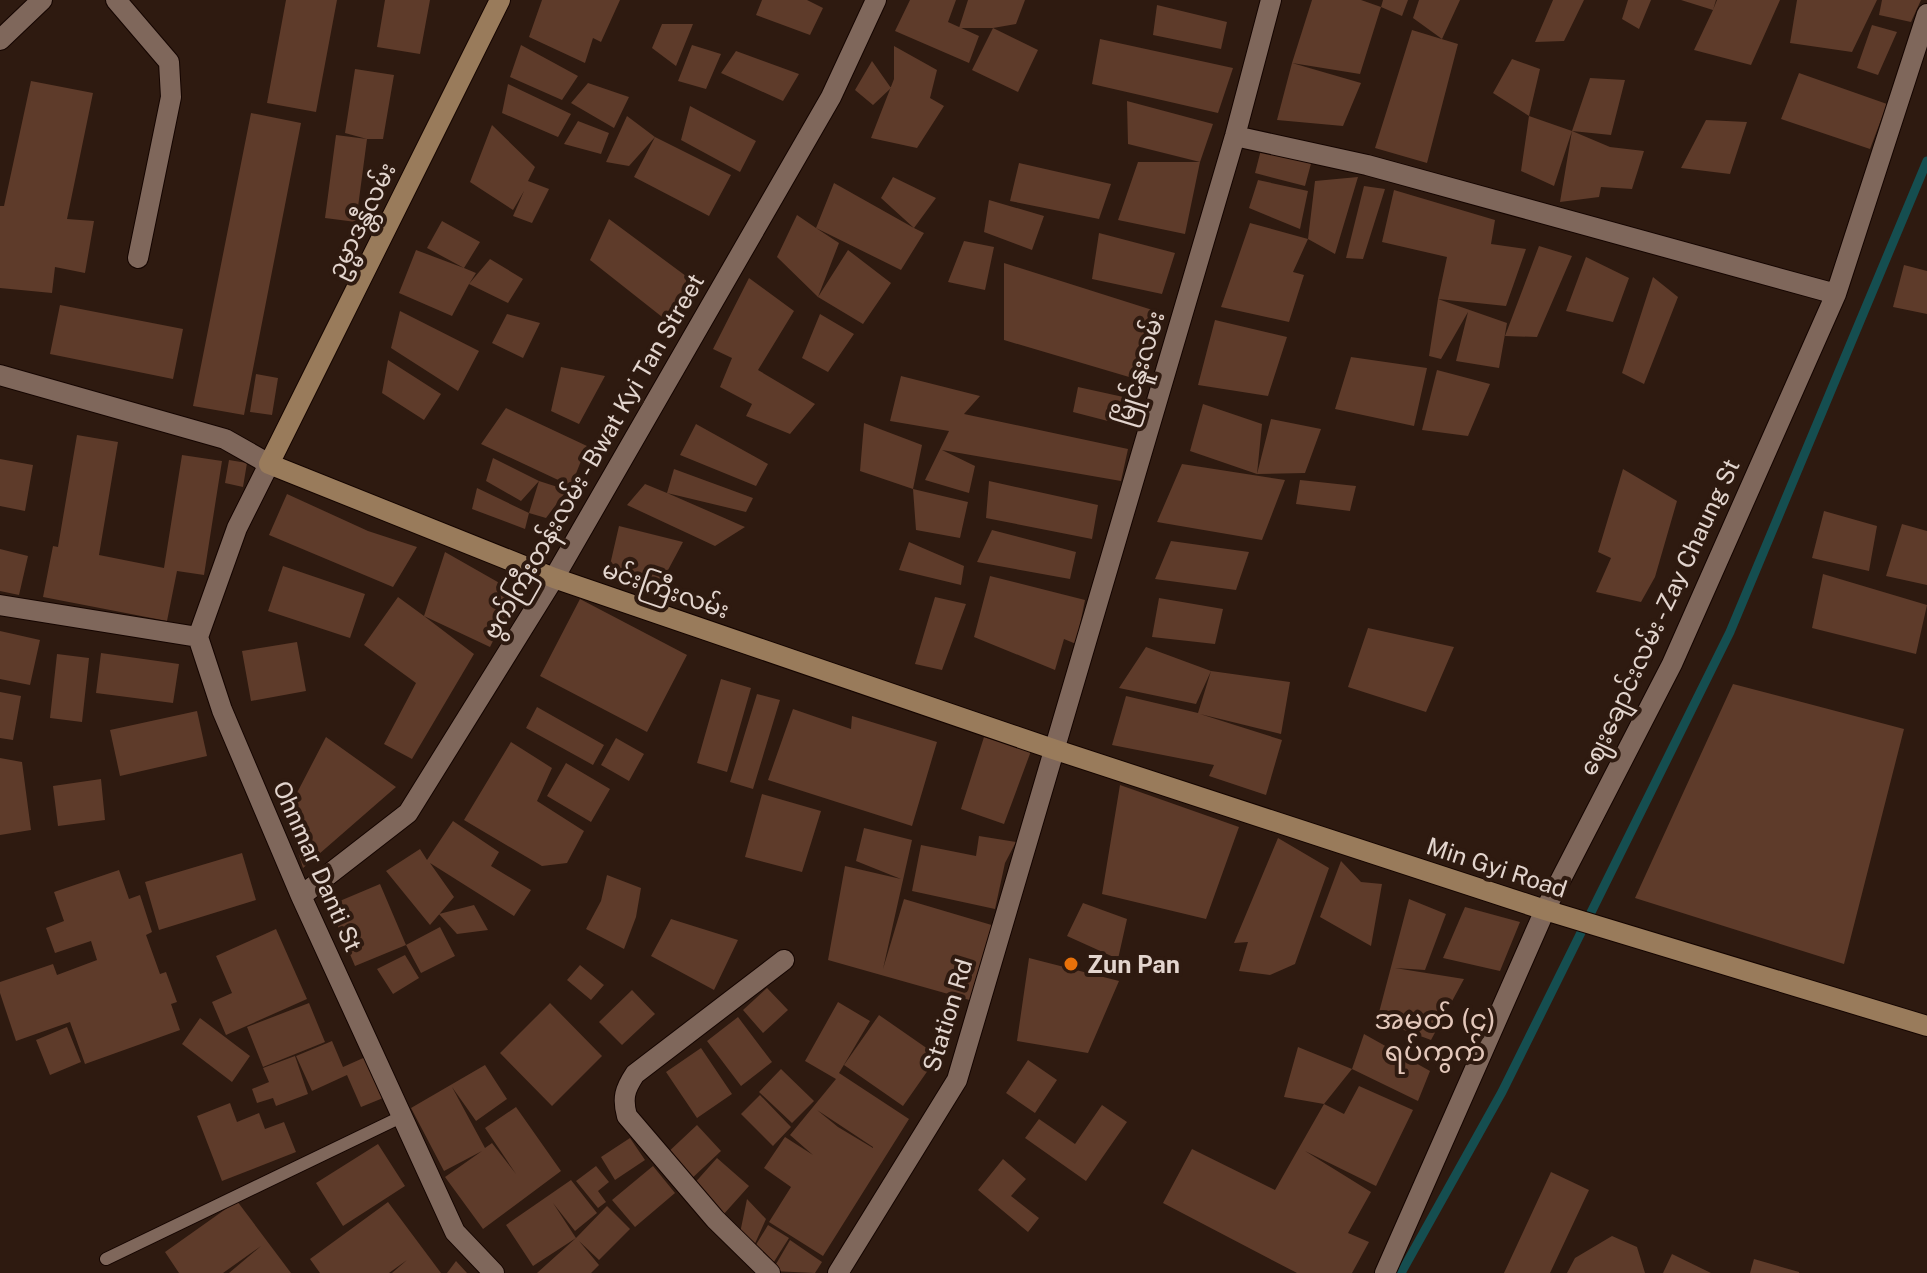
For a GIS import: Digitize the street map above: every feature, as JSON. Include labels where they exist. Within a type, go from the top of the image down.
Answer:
[{"type":"main road","name":"ဥမ္မာဒန္တီလမ်း","points":[[269,464],[500,0]]},
{"type":"main road","name":"မင်းကြီးလမ်း","points":[[269,464],[554,578],[1053,749]]},
{"type":"main road","name":"Min Gyi Road","points":[[1053,749],[1545,910],[1927,1026]]},
{"type":"street","points":[[0,40],[42,0]]},
{"type":"street","points":[[116,0],[169,62],[171,97],[138,258]]},
{"type":"street","name":"ဗွက်ကြီးတန်းလမ်း - Bwat Kyi Tan Street","points":[[301,896],[408,813],[554,578],[831,97],[876,0]]},
{"type":"street","name":"မြိုင်နူးလမ်း","points":[[1053,749],[1235,136],[1271,0]]},
{"type":"street","name":"ဈေးချောင်းလမ်း - Zay Chaung St","points":[[1385,1273],[1545,910],[1672,664],[1836,294],[1927,14]]},
{"type":"street","points":[[1235,136],[1367,165],[1836,294]]},
{"type":"street","points":[[0,375],[225,439],[269,464],[237,528],[198,637],[0,605]]},
{"type":"street","name":"Ohnmar Danti St","points":[[198,637],[222,710],[301,896],[455,1232],[494,1273]]},
{"type":"street","name":"Station Rd","points":[[838,1273],[957,1080],[1053,749]]},
{"type":"street","points":[[770,1273],[715,1219],[627,1116],[623,1103],[625,1089],[635,1074],[784,960]]},
{"type":"lane","points":[[106,1259],[403,1116]]},
{"type":"building","points":[[286,0],[337,0],[316,112],[267,103]]},
{"type":"building","points":[[385,0],[430,0],[420,54],[377,47]]},
{"type":"building","points":[[542,0],[620,0],[601,42],[593,38],[585,63],[529,37]]},
{"type":"building","points":[[762,0],[807,0],[823,8],[810,35],[756,15]]},
{"type":"building","points":[[910,0],[956,0],[948,22],[979,36],[969,63],[895,31]]},
{"type":"building","points":[[968,0],[1025,0],[1016,24],[959,28]]},
{"type":"building","points":[[1312,0],[1361,0],[1381,7],[1360,74],[1292,63]]},
{"type":"building","points":[[1383,0],[1408,0],[1402,16],[1381,7]]},
{"type":"building","points":[[1419,0],[1460,0],[1442,39],[1413,18]]},
{"type":"building","points":[[1553,0],[1584,0],[1564,41],[1535,42]]},
{"type":"building","points":[[1628,0],[1651,0],[1639,29],[1622,19]]},
{"type":"building","points":[[1681,0],[1716,0],[1713,10]]},
{"type":"building","points":[[1717,0],[1780,0],[1751,65],[1694,50]]},
{"type":"building","points":[[1797,0],[1877,0],[1852,52],[1790,43]]},
{"type":"building","points":[[1882,0],[1921,0],[1911,22],[1879,15]]},
{"type":"building","points":[[1157,5],[1227,22],[1221,49],[1153,35]]},
{"type":"building","points":[[662,24],[693,24],[676,66],[652,48]]},
{"type":"building","points":[[1872,25],[1897,32],[1878,75],[1857,68]]},
{"type":"building","points":[[993,28],[1038,50],[1018,92],[972,70]]},
{"type":"building","points":[[1412,30],[1458,44],[1427,163],[1375,148]]},
{"type":"building","points":[[1100,39],[1233,68],[1218,113],[1092,84]]},
{"type":"building","points":[[521,45],[578,76],[562,100],[510,77]]},
{"type":"building","points":[[692,45],[721,54],[706,89],[678,81]]},
{"type":"building","points":[[894,46],[937,70],[930,98],[944,106],[917,148],[871,138],[894,79]]},
{"type":"building","points":[[736,51],[799,74],[783,101],[721,73]]},
{"type":"building","points":[[1512,59],[1540,69],[1529,116],[1493,93]]},
{"type":"building","points":[[872,61],[891,88],[873,105],[855,90]]},
{"type":"building","points":[[1292,63],[1361,83],[1343,126],[1277,120]]},
{"type":"building","points":[[355,69],[394,75],[383,139],[367,139],[345,133]]},
{"type":"building","points":[[1799,73],[1887,104],[1870,149],[1781,119]]},
{"type":"building","points":[[1590,78],[1625,80],[1611,135],[1572,131]]},
{"type":"building","points":[[31,81],[93,93],[67,219],[94,221],[85,273],[55,267],[52,293],[0,288],[0,206],[4,206]]},
{"type":"building","points":[[588,83],[629,97],[614,128],[571,103]]},
{"type":"building","points":[[508,84],[571,114],[558,137],[502,113]]},
{"type":"building","points":[[1127,101],[1213,124],[1200,162],[1128,144]]},
{"type":"building","points":[[690,106],[756,141],[740,172],[681,140]]},
{"type":"building","points":[[251,113],[301,123],[244,415],[193,406]]},
{"type":"building","points":[[627,116],[655,137],[629,166],[606,162]]},
{"type":"building","points":[[1529,116],[1572,131],[1554,186],[1521,171]]},
{"type":"building","points":[[1706,120],[1747,122],[1730,174],[1681,168]]},
{"type":"building","points":[[578,121],[609,133],[601,154],[564,144]]},
{"type":"building","points":[[492,125],[535,167],[528,181],[549,189],[532,223],[513,216],[524,191],[513,210],[470,182]]},
{"type":"building","points":[[1572,131],[1610,147],[1644,151],[1632,189],[1601,187],[1599,197],[1560,202]]},
{"type":"building","points":[[336,135],[367,139],[356,222],[325,218]]},
{"type":"building","points":[[655,137],[731,175],[709,216],[634,177]]},
{"type":"building","points":[[1262,146],[1312,160],[1305,186],[1255,173]]},
{"type":"building","points":[[1138,162],[1200,162],[1185,234],[1118,220]]},
{"type":"building","points":[[1019,163],[1111,184],[1099,219],[1010,201]]},
{"type":"building","points":[[893,177],[936,198],[914,228],[881,198]]},
{"type":"building","points":[[1358,177],[1335,254],[1308,239],[1315,181]]},
{"type":"building","points":[[1258,180],[1308,191],[1300,229],[1249,208]]},
{"type":"building","points":[[834,183],[924,233],[901,270],[816,228]]},
{"type":"building","points":[[1364,186],[1385,189],[1363,259],[1346,258]]},
{"type":"building","points":[[1394,190],[1495,220],[1491,244],[1526,249],[1506,306],[1438,299],[1447,257],[1382,242]]},
{"type":"building","points":[[989,200],[1044,216],[1032,250],[984,232]]},
{"type":"building","points":[[797,215],[839,243],[818,297],[777,257]]},
{"type":"building","points":[[609,219],[694,282],[671,324],[590,260]]},
{"type":"building","points":[[442,221],[480,242],[464,268],[427,248]]},
{"type":"building","points":[[1250,223],[1308,239],[1293,272],[1304,275],[1289,322],[1221,307]]},
{"type":"building","points":[[1099,233],[1175,253],[1162,294],[1092,279]]},
{"type":"building","points":[[964,241],[994,247],[985,290],[948,282]]},
{"type":"building","points":[[1539,246],[1572,256],[1537,337],[1505,336]]},
{"type":"building","points":[[416,250],[476,273],[452,316],[399,293]]},
{"type":"building","points":[[848,250],[891,283],[863,324],[818,297]]},
{"type":"building","points":[[1586,257],[1629,278],[1613,322],[1566,311]]},
{"type":"building","points":[[490,259],[523,279],[508,303],[469,284]]},
{"type":"building","points":[[1004,263],[1165,314],[1146,382],[1004,340]]},
{"type":"building","points":[[1904,265],[1927,271],[1927,314],[1893,307]]},
{"type":"building","points":[[1653,277],[1678,297],[1644,384],[1622,373]]},
{"type":"building","points":[[749,278],[794,311],[758,370],[815,404],[790,434],[746,416],[752,404],[720,387],[732,358],[713,349]]},
{"type":"building","points":[[1438,299],[1507,323],[1499,368],[1456,361],[1468,312],[1441,359],[1429,356]]},
{"type":"building","points":[[60,305],[183,329],[173,379],[50,354]]},
{"type":"building","points":[[400,311],[479,351],[458,391],[391,348]]},
{"type":"building","points":[[507,314],[540,323],[523,358],[492,343]]},
{"type":"building","points":[[820,314],[854,334],[828,372],[802,358]]},
{"type":"building","points":[[1215,320],[1287,337],[1268,396],[1198,385]]},
{"type":"building","points":[[1351,357],[1427,368],[1414,426],[1335,409]]},
{"type":"building","points":[[388,360],[441,394],[424,420],[382,393]]},
{"type":"building","points":[[561,367],[605,376],[579,424],[551,411]]},
{"type":"building","points":[[1437,370],[1490,384],[1468,436],[1422,430]]},
{"type":"building","points":[[256,374],[278,378],[272,415],[250,412]]},
{"type":"building","points":[[901,376],[980,396],[964,414],[1128,449],[1121,481],[942,450],[975,466],[969,493],[925,480],[949,431],[890,421]]},
{"type":"building","points":[[1078,387],[1137,400],[1131,427],[1073,412]]},
{"type":"building","points":[[1203,404],[1262,424],[1257,474],[1190,451]]},
{"type":"building","points":[[506,408],[587,446],[571,486],[481,444]]},
{"type":"building","points":[[1271,419],[1321,429],[1305,473],[1257,474]]},
{"type":"building","points":[[864,423],[922,445],[913,489],[860,471]]},
{"type":"building","points":[[696,424],[768,464],[756,486],[680,455]]},
{"type":"building","points":[[77,435],[118,442],[99,555],[164,568],[182,455],[222,461],[204,575],[177,571],[167,621],[43,597],[53,546],[58,547]]},
{"type":"building","points":[[493,458],[539,481],[521,501],[486,481]]},
{"type":"building","points":[[0,459],[33,465],[25,511],[0,506]]},
{"type":"building","points":[[229,460],[247,463],[243,487],[225,483]]},
{"type":"building","points":[[1182,464],[1285,480],[1262,540],[1157,522]]},
{"type":"building","points":[[674,469],[753,498],[746,512],[667,493]]},
{"type":"building","points":[[1623,469],[1677,501],[1655,577],[1641,602],[1596,592],[1611,558],[1598,552]]},
{"type":"building","points":[[1300,480],[1356,486],[1350,511],[1296,504]]},
{"type":"building","points":[[539,481],[567,490],[546,518],[529,513]]},
{"type":"building","points":[[989,481],[1098,505],[1092,539],[986,518]]},
{"type":"building","points":[[645,484],[745,527],[715,546],[627,505]]},
{"type":"building","points":[[477,488],[529,513],[525,529],[472,509]]},
{"type":"building","points":[[913,489],[968,502],[960,538],[916,530]]},
{"type":"building","points":[[287,494],[368,531],[417,547],[393,587],[269,535]]},
{"type":"building","points":[[1824,511],[1877,526],[1869,571],[1812,558]]},
{"type":"building","points":[[1902,524],[1927,531],[1927,585],[1886,576]]},
{"type":"building","points":[[619,526],[683,542],[660,585],[610,565]]},
{"type":"building","points":[[992,530],[1076,552],[1070,579],[977,562]]},
{"type":"building","points":[[1171,541],[1249,552],[1236,590],[1155,579]]},
{"type":"building","points":[[909,542],[964,566],[961,585],[899,570]]},
{"type":"building","points":[[0,549],[28,556],[19,595],[0,591]]},
{"type":"building","points":[[445,552],[517,593],[490,647],[424,616]]},
{"type":"building","points":[[283,566],[365,594],[350,638],[268,611]]},
{"type":"building","points":[[1823,574],[1927,605],[1916,654],[1812,628]]},
{"type":"building","points":[[990,576],[1085,600],[1076,644],[1064,639],[1055,670],[974,637]]},
{"type":"building","points":[[398,597],[474,654],[412,759],[384,744],[416,683],[364,645]]},
{"type":"building","points":[[935,597],[966,604],[942,670],[915,664]]},
{"type":"building","points":[[1159,598],[1223,609],[1215,644],[1152,637]]},
{"type":"building","points":[[580,599],[687,655],[647,732],[540,676]]},
{"type":"building","points":[[1368,628],[1454,647],[1426,712],[1348,687]]},
{"type":"building","points":[[0,631],[40,640],[30,685],[0,679]]},
{"type":"building","points":[[297,642],[306,691],[251,701],[242,651]]},
{"type":"building","points":[[1146,647],[1211,671],[1196,704],[1119,688]]},
{"type":"building","points":[[101,653],[179,664],[173,703],[96,693]]},
{"type":"building","points":[[57,654],[89,658],[82,722],[50,718]]},
{"type":"building","points":[[1211,671],[1290,682],[1281,734],[1200,714],[1282,740],[1266,795],[1209,776],[1214,765],[1112,745],[1126,696],[1198,713]]},
{"type":"building","points":[[721,679],[751,688],[727,772],[697,763]]},
{"type":"building","points":[[1733,684],[1904,729],[1844,964],[1635,898]]},
{"type":"building","points":[[0,692],[21,696],[13,740],[0,738]]},
{"type":"building","points":[[757,694],[780,700],[753,789],[730,782]]},
{"type":"building","points":[[537,707],[604,745],[593,765],[526,728]]},
{"type":"building","points":[[793,709],[851,729],[852,716],[937,742],[912,826],[768,780]]},
{"type":"building","points":[[197,711],[207,756],[120,776],[110,730]]},
{"type":"building","points":[[326,737],[396,787],[303,868],[286,814]]},
{"type":"building","points":[[984,737],[1031,751],[1004,824],[961,809]]},
{"type":"building","points":[[616,738],[644,754],[629,781],[601,765]]},
{"type":"building","points":[[511,742],[552,768],[537,801],[584,831],[567,863],[542,866],[464,820]]},
{"type":"building","points":[[0,758],[22,762],[31,830],[0,835]]},
{"type":"building","points":[[566,763],[610,789],[591,822],[547,796]]},
{"type":"building","points":[[101,779],[105,820],[58,826],[53,786]]},
{"type":"building","points":[[1120,785],[1239,827],[1206,919],[1102,894]]},
{"type":"building","points":[[762,794],[821,811],[802,872],[745,857]]},
{"type":"building","points":[[453,821],[499,852],[491,866],[531,890],[514,916],[430,863],[454,897],[430,925],[386,871],[420,849],[427,860]]},
{"type":"building","points":[[864,828],[912,840],[883,969],[904,899],[995,926],[973,1001],[828,960],[845,866],[901,879],[856,861]]},
{"type":"building","points":[[979,836],[1016,842],[1005,863],[995,909],[912,891],[921,845],[976,856]]},
{"type":"building","points":[[1278,838],[1329,868],[1295,964],[1270,975],[1239,971],[1248,942],[1234,943]]},
{"type":"building","points":[[242,853],[256,900],[159,930],[145,882]]},
{"type":"building","points":[[1341,861],[1361,882],[1382,884],[1371,946],[1320,917]]},
{"type":"building","points":[[119,870],[129,899],[140,895],[152,932],[146,935],[160,974],[166,972],[177,1002],[171,1004],[180,1030],[85,1064],[70,1022],[16,1041],[0,993],[0,982],[53,964],[57,975],[97,960],[91,941],[55,953],[46,928],[64,921],[54,892]]},
{"type":"building","points":[[607,875],[641,888],[636,917],[624,949],[586,929],[601,901]]},
{"type":"building","points":[[380,884],[406,945],[355,966],[337,924],[335,903]]},
{"type":"building","points":[[1409,899],[1446,914],[1425,970],[1395,968],[1464,979],[1431,1040],[1377,1020]]},
{"type":"building","points":[[1083,903],[1127,919],[1118,959],[1067,936]]},
{"type":"building","points":[[474,905],[488,930],[457,934],[439,914]]},
{"type":"building","points":[[1465,907],[1520,922],[1500,971],[1443,958]]},
{"type":"building","points":[[671,919],[738,940],[714,990],[651,956]]},
{"type":"building","points":[[440,927],[455,956],[421,973],[406,945]]},
{"type":"building","points":[[276,929],[307,999],[226,1035],[212,1002],[232,993],[216,956]]},
{"type":"building","points":[[405,955],[419,978],[393,994],[377,969]]},
{"type":"building","points":[[1029,958],[1119,981],[1088,1053],[1017,1041]]},
{"type":"building","points":[[580,965],[604,985],[591,1000],[567,980]]},
{"type":"building","points":[[767,988],[788,1010],[763,1033],[743,1010]]},
{"type":"building","points":[[632,990],[655,1014],[622,1045],[599,1022]]},
{"type":"building","points":[[838,1002],[870,1021],[839,1073],[909,1119],[823,1256],[769,1222],[791,1187],[764,1168],[785,1137],[813,1155],[790,1135],[836,1079],[805,1061]],"holes":[[[817,1110],[873,1147],[838,1127]]]},
{"type":"building","points":[[309,1003],[325,1042],[263,1067],[247,1027]]},
{"type":"building","points":[[550,1003],[602,1056],[552,1106],[500,1053]]},
{"type":"building","points":[[879,1015],[938,1056],[903,1106],[844,1065]]},
{"type":"building","points":[[738,1017],[772,1062],[741,1086],[707,1041]]},
{"type":"building","points":[[200,1018],[250,1056],[232,1082],[182,1044]]},
{"type":"building","points":[[67,1027],[81,1062],[50,1075],[36,1040]]},
{"type":"building","points":[[1364,1034],[1430,1071],[1418,1101],[1352,1069]]},
{"type":"building","points":[[332,1041],[343,1067],[370,1055],[388,1096],[361,1107],[347,1075],[312,1091],[296,1056]]},
{"type":"building","points":[[1298,1047],[1352,1069],[1324,1104],[1284,1097]]},
{"type":"building","points":[[701,1048],[732,1094],[697,1118],[666,1072]]},
{"type":"building","points":[[295,1056],[308,1094],[276,1106],[273,1098],[257,1103],[252,1089],[269,1082],[263,1068]]},
{"type":"building","points":[[1028,1060],[1057,1080],[1035,1113],[1006,1093]]},
{"type":"building","points":[[485,1065],[507,1099],[476,1121],[452,1087],[485,1148],[492,1143],[516,1174],[485,1128],[516,1107],[561,1171],[483,1229],[445,1177],[482,1151],[444,1171],[411,1108]]},
{"type":"building","points":[[781,1069],[814,1101],[792,1123],[759,1092]]},
{"type":"building","points":[[1359,1086],[1413,1110],[1376,1186],[1305,1151],[1371,1192],[1348,1233],[1369,1242],[1352,1273],[1297,1273],[1163,1203],[1192,1149],[1275,1190],[1324,1104],[1344,1114]]},
{"type":"building","points":[[760,1095],[791,1127],[773,1146],[741,1114]]},
{"type":"building","points":[[230,1103],[237,1122],[259,1113],[265,1129],[284,1122],[296,1152],[222,1181],[197,1116]]},
{"type":"building","points":[[1102,1105],[1127,1122],[1086,1181],[1025,1138],[1039,1119],[1075,1144]]},
{"type":"building","points":[[697,1125],[721,1151],[688,1182],[664,1156]]},
{"type":"building","points":[[630,1138],[645,1160],[615,1180],[601,1157]]},
{"type":"building","points":[[378,1144],[405,1186],[343,1226],[316,1183]]},
{"type":"building","points":[[717,1158],[749,1186],[723,1215],[692,1186]]},
{"type":"building","points":[[1003,1159],[1026,1179],[1011,1196],[1039,1218],[1028,1232],[978,1190]]},
{"type":"building","points":[[596,1166],[609,1182],[598,1191],[606,1202],[598,1208],[576,1181]]},
{"type":"building","points":[[653,1166],[675,1193],[635,1227],[612,1200]]},
{"type":"building","points":[[1551,1172],[1589,1190],[1550,1273],[1504,1273]]},
{"type":"building","points":[[571,1180],[597,1213],[575,1231],[553,1203],[576,1238],[533,1266],[506,1225]]},
{"type":"building","points":[[747,1199],[766,1219],[753,1248],[739,1238]]},
{"type":"building","points":[[237,1201],[291,1273],[229,1273],[261,1246],[223,1273],[179,1273],[165,1252]]},
{"type":"building","points":[[388,1202],[441,1273],[392,1273],[407,1260],[389,1273],[320,1273],[310,1259]]},
{"type":"building","points":[[607,1206],[630,1229],[599,1260],[579,1241],[599,1265],[591,1273],[537,1273]]},
{"type":"building","points":[[768,1225],[789,1238],[772,1265],[751,1253]]},
{"type":"building","points":[[1612,1236],[1637,1247],[1645,1273],[1567,1273],[1575,1258]]},
{"type":"building","points":[[790,1240],[822,1262],[815,1273],[772,1271]]},
{"type":"building","points":[[1672,1254],[1711,1273],[1663,1273]]},
{"type":"building","points":[[1754,1259],[1799,1272],[1799,1273],[1750,1273]]},
{"type":"building","points":[[456,1261],[467,1273],[447,1273]]},
{"type":"waterway","points":[[1401,1273],[1502,1092],[1730,632],[1927,161]]},
{"type":"place","name":"Zun Pan","points":[[1071,964]]},
{"type":"district","name":"အမှတ် (၄) ရပ်ကွက်","points":[[1435,1034]]}]
